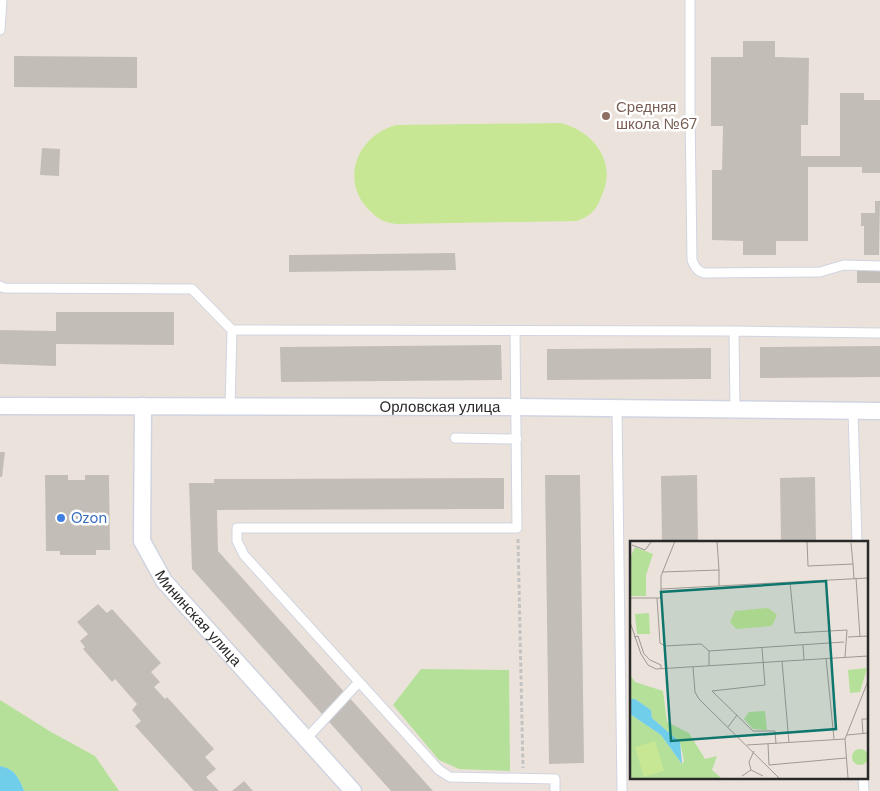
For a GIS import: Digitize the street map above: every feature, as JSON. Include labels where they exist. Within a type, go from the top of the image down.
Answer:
[{"type":"street","name":"Орловская улица","points":[[0,406],[515,407],[880,411]]},
{"type":"street","name":"Мининская улица","points":[[143,406],[142,541],[164,581],[353,791]]},
{"type":"lane","points":[[0,30],[2,0]]},
{"type":"lane","points":[[690,0],[691,232],[694,267],[698,271],[714,273],[820,272],[844,265],[880,266]]},
{"type":"lane","points":[[0,286],[4,288],[192,289],[232,330],[880,333]]},
{"type":"lane","points":[[230,407],[232,330]]},
{"type":"lane","points":[[514,331],[518,528],[236,528],[236,541],[244,555],[439,770],[450,777],[555,778],[556,791]]},
{"type":"lane","points":[[734,331],[735,410]]},
{"type":"lane","points":[[617,408],[622,791]]},
{"type":"lane","points":[[854,411],[857,541]]},
{"type":"lane","points":[[455,438],[517,439]]},
{"type":"lane","points":[[306,739],[359,682]]},
{"type":"lane","points":[[863,778],[864,791]]},
{"type":"path","points":[[518,528],[523,778]]},
{"type":"green space","points":[[561,123],[582,132],[591,139],[603,157],[606,167],[607,178],[597,206],[588,216],[577,221],[396,224],[384,221],[372,213],[360,198],[355,185],[354,173],[357,160],[363,148],[383,130],[396,125]]},
{"type":"green space","points":[[421,669],[509,670],[510,771],[459,769],[439,760],[393,705]]},
{"type":"green space","points":[[0,700],[51,732],[95,756],[119,791],[24,791],[16,775],[9,769],[0,766]]},
{"type":"water","points":[[0,766],[9,769],[16,775],[24,791],[0,791]]},
{"type":"building","points":[[743,41],[775,41],[775,57],[809,58],[808,125],[801,125],[801,156],[840,156],[840,93],[864,93],[864,100],[880,100],[880,173],[862,173],[862,167],[808,167],[808,241],[776,241],[776,255],[743,255],[743,241],[712,240],[712,170],[722,170],[723,126],[711,126],[711,57],[743,57]]},
{"type":"building","points":[[14,56],[137,57],[137,88],[14,87]]},
{"type":"building","points":[[42,148],[60,149],[59,176],[40,175]]},
{"type":"building","points":[[875,201],[880,201],[879,255],[864,255],[864,226],[861,226],[861,213],[875,213]]},
{"type":"building","points":[[455,253],[456,270],[289,272],[289,255]]},
{"type":"building","points":[[857,271],[880,271],[880,283],[857,283]]},
{"type":"building","points":[[56,312],[174,312],[174,345],[56,344],[56,366],[0,364],[0,330],[56,331]]},
{"type":"building","points":[[501,345],[502,380],[281,382],[280,347]]},
{"type":"building","points":[[880,346],[880,377],[760,378],[760,347]]},
{"type":"building","points":[[711,348],[711,379],[547,380],[547,349]]},
{"type":"building","points":[[0,452],[5,452],[2,477],[0,477]]},
{"type":"building","points":[[45,475],[68,475],[68,480],[85,480],[85,475],[109,475],[110,550],[96,550],[96,555],[60,555],[60,551],[46,551]]},
{"type":"building","points":[[545,475],[580,475],[584,763],[549,764]]},
{"type":"building","points":[[697,475],[698,541],[662,541],[661,476]]},
{"type":"building","points":[[815,477],[816,541],[781,541],[780,478]]},
{"type":"building","points":[[504,478],[504,509],[217,510],[218,551],[433,791],[391,791],[192,569],[189,483],[214,483],[214,479]]},
{"type":"building","points":[[98,604],[107,613],[112,609],[161,663],[151,672],[160,682],[154,687],[165,699],[167,697],[214,749],[205,757],[216,769],[206,777],[219,791],[194,791],[135,726],[141,721],[132,710],[137,704],[115,679],[112,682],[83,649],[85,647],[80,641],[88,634],[77,622]]},
{"type":"building","points":[[244,781],[253,791],[232,791]]},
{"type":"place","name":"Средняя школа №67","points":[[606,116]]},
{"type":"place","name":"Ozon","points":[[61,518]]}]
